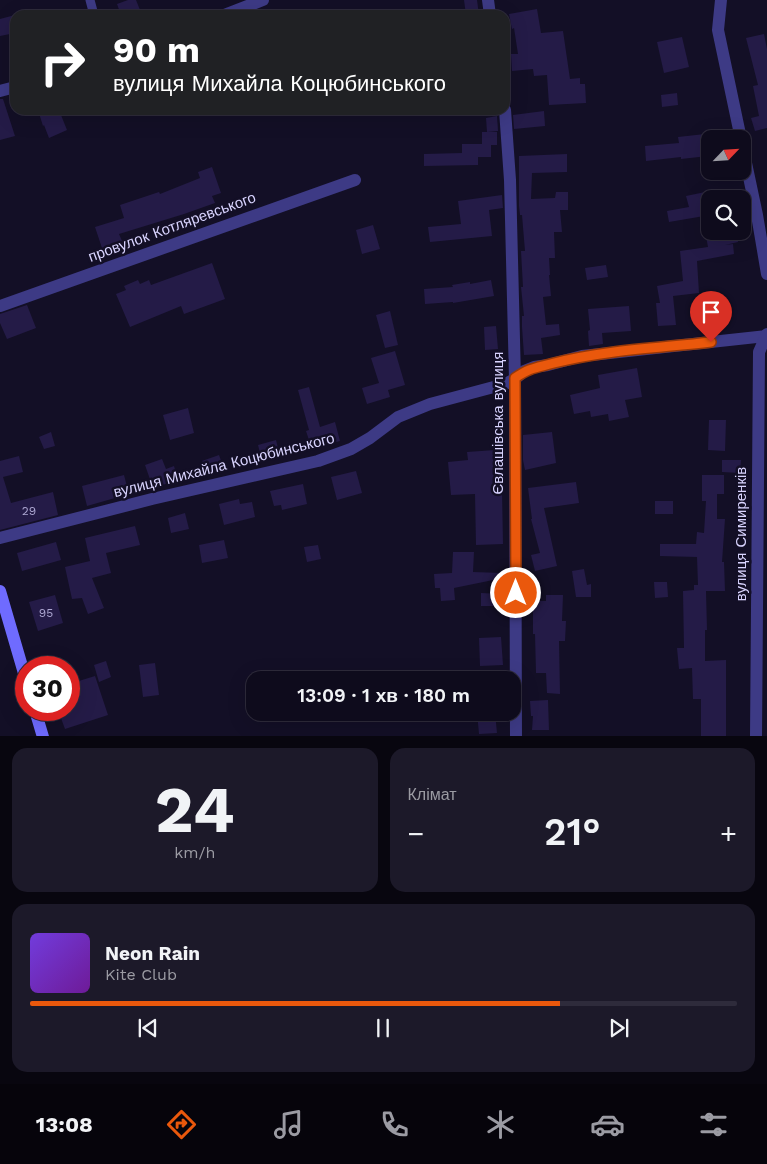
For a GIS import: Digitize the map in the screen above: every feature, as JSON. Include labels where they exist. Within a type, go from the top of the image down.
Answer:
[{"type":"main road","points":[[0,591],[19,656]]},
{"type":"main road","points":[[38,721],[43,736]]},
{"type":"street","points":[[237,10],[263,0]]},
{"type":"street","points":[[721,0],[718,30],[739,130]]},
{"type":"street","name":"Євлашівська вулиця","points":[[505,115],[510,180],[515,378],[516,736]]},
{"type":"street","name":"провулок Котляревського","points":[[0,306],[355,180]]},
{"type":"street","points":[[750,180],[767,274]]},
{"type":"street","name":"вулиця Михайла Коцюбинського","points":[[0,538],[152,499],[318,461],[351,449],[370,438],[398,417],[430,404],[505,384],[524,371],[534,367],[582,356],[767,335]]},
{"type":"street","name":"вулиця Симиренків","points":[[756,736],[759,352],[767,335]]},
{"type":"building","points":[[128,0],[136,0],[140,10],[119,10],[117,4]]},
{"type":"building","points":[[464,0],[477,0],[478,10],[465,10]]},
{"type":"building","points":[[537,9],[541,33],[563,31],[570,79],[580,78],[580,84],[585,84],[586,103],[549,105],[547,75],[534,76],[533,69],[512,71],[511,54],[518,54],[510,14]]},
{"type":"building","points":[[10,16],[10,34],[0,36],[0,19]]},
{"type":"building","points":[[764,34],[767,49],[767,128],[755,131],[751,118],[759,116],[753,86],[758,85],[746,38]]},
{"type":"building","points":[[682,37],[689,67],[664,73],[657,42]]},
{"type":"building","points":[[677,93],[678,105],[662,107],[661,95]]},
{"type":"building","points":[[0,99],[3,99],[15,136],[0,140]]},
{"type":"building","points":[[544,111],[545,126],[514,129],[513,115]]},
{"type":"building","points":[[40,115],[61,115],[67,130],[49,138]]},
{"type":"building","points":[[497,116],[498,131],[487,132],[486,118]]},
{"type":"building","points":[[482,132],[497,132],[497,145],[491,145],[491,157],[478,157],[478,165],[424,166],[424,154],[462,153],[462,144],[482,144]]},
{"type":"building","points":[[701,134],[701,157],[646,161],[645,146],[679,143],[678,137]]},
{"type":"building","points":[[567,154],[567,172],[532,173],[531,199],[555,198],[556,192],[568,192],[568,210],[560,210],[562,232],[554,232],[555,258],[549,258],[551,296],[543,297],[546,325],[559,324],[560,335],[541,338],[543,354],[524,355],[521,251],[525,251],[522,215],[520,215],[519,206],[519,156]]},
{"type":"building","points":[[212,167],[221,193],[212,196],[215,203],[119,234],[122,241],[102,248],[95,227],[124,218],[120,205],[159,192],[160,194],[200,178],[198,172]]},
{"type":"building","points":[[701,193],[701,217],[669,222],[667,211],[689,207],[686,196]]},
{"type":"building","points":[[502,195],[503,208],[489,210],[492,236],[430,242],[428,227],[461,224],[458,201]]},
{"type":"building","points":[[373,225],[380,249],[362,254],[356,230]]},
{"type":"building","points":[[707,240],[738,240],[738,242],[725,245],[733,244],[734,254],[697,261],[699,293],[673,296],[676,325],[658,326],[656,303],[660,303],[657,286],[683,281],[680,251],[708,247]]},
{"type":"building","points":[[212,263],[225,299],[184,314],[181,306],[130,327],[116,294],[126,290],[124,286],[138,280],[140,284],[149,280],[151,285]]},
{"type":"building","points":[[606,265],[608,277],[587,280],[585,268]]},
{"type":"building","points":[[491,280],[494,296],[453,303],[425,304],[424,289],[453,287],[452,285]]},
{"type":"building","points":[[724,298],[727,325],[703,328],[699,301]]},
{"type":"building","points":[[27,305],[36,328],[7,339],[0,323],[0,314]]},
{"type":"building","points":[[629,306],[631,331],[602,333],[603,344],[589,346],[588,309]]},
{"type":"building","points":[[390,311],[398,345],[385,348],[376,315]]},
{"type":"building","points":[[496,326],[498,349],[485,350],[484,327]]},
{"type":"building","points":[[395,351],[405,385],[388,390],[390,397],[367,404],[362,388],[379,383],[371,358]]},
{"type":"building","points":[[637,368],[642,397],[625,400],[629,417],[609,421],[608,414],[591,417],[590,411],[574,414],[570,395],[600,388],[598,375]]},
{"type":"building","points":[[309,387],[320,427],[335,422],[340,441],[312,449],[306,431],[309,430],[298,390]]},
{"type":"building","points":[[188,408],[194,433],[170,440],[163,415]]},
{"type":"building","points":[[709,420],[726,420],[725,451],[708,450]]},
{"type":"building","points":[[51,432],[55,446],[44,449],[39,437]]},
{"type":"building","points":[[552,432],[556,463],[525,470],[523,435]]},
{"type":"building","points":[[276,440],[280,456],[262,461],[258,445]]},
{"type":"building","points":[[495,450],[498,490],[502,490],[503,544],[476,545],[475,494],[451,495],[448,462],[468,460],[467,452]]},
{"type":"building","points":[[219,455],[224,469],[207,475],[202,461]]},
{"type":"building","points":[[19,456],[23,472],[3,477],[11,503],[53,492],[58,515],[0,530],[0,461]]},
{"type":"building","points":[[162,459],[166,469],[174,466],[178,480],[153,488],[145,465]]},
{"type":"building","points":[[722,460],[741,460],[740,473],[722,472]]},
{"type":"building","points":[[356,471],[362,493],[337,500],[331,477]]},
{"type":"building","points":[[124,475],[129,494],[87,506],[82,486]]},
{"type":"building","points":[[702,475],[724,475],[724,494],[717,494],[717,519],[725,519],[722,562],[724,562],[725,591],[706,591],[707,630],[705,630],[705,661],[726,660],[726,736],[701,736],[701,699],[693,699],[692,668],[679,669],[677,648],[684,648],[683,591],[694,590],[694,585],[698,585],[697,557],[660,556],[660,544],[696,544],[697,532],[704,533],[706,501],[702,501]]},
{"type":"building","points":[[576,482],[579,503],[544,508],[557,566],[535,571],[531,555],[540,553],[531,519],[528,488]]},
{"type":"building","points":[[303,484],[307,504],[282,510],[281,505],[274,506],[270,491]]},
{"type":"building","points":[[239,499],[240,504],[252,502],[255,517],[224,525],[219,504]]},
{"type":"building","points":[[655,501],[673,501],[673,514],[655,514]]},
{"type":"building","points":[[185,513],[189,529],[171,533],[168,518]]},
{"type":"building","points":[[135,526],[140,545],[106,553],[111,573],[92,578],[104,608],[88,614],[82,598],[72,599],[65,567],[90,561],[85,538]]},
{"type":"building","points":[[224,540],[228,558],[202,563],[199,545]]},
{"type":"building","points":[[56,542],[61,560],[22,571],[17,553]]},
{"type":"building","points":[[318,545],[321,559],[307,562],[304,547]]},
{"type":"building","points":[[453,552],[474,552],[473,572],[502,573],[503,578],[454,588],[455,600],[441,601],[440,588],[435,588],[434,574],[452,573]]},
{"type":"building","points":[[584,569],[587,585],[591,584],[591,597],[576,597],[572,571]]},
{"type":"building","points":[[654,582],[667,582],[668,597],[655,598]]},
{"type":"building","points":[[481,593],[502,594],[502,606],[481,606]]},
{"type":"building","points":[[55,595],[63,623],[38,631],[29,602]]},
{"type":"building","points":[[546,595],[563,595],[562,621],[566,621],[565,641],[559,641],[560,694],[547,693],[546,673],[536,673],[533,601],[546,601]]},
{"type":"building","points":[[501,637],[503,665],[480,666],[479,638]]},
{"type":"building","points":[[106,661],[111,677],[99,682],[94,665]]},
{"type":"building","points":[[155,663],[159,695],[143,697],[139,665]]},
{"type":"building","points":[[95,676],[108,715],[65,729],[62,721],[80,721],[80,681]]},
{"type":"building","points":[[548,700],[549,730],[532,730],[533,716],[531,716],[530,701]]},
{"type":"building","points":[[478,721],[496,721],[497,733],[479,734]]},
{"type":"route","points":[[516,593],[515,378],[524,371],[534,367],[582,356],[711,342]]}]
